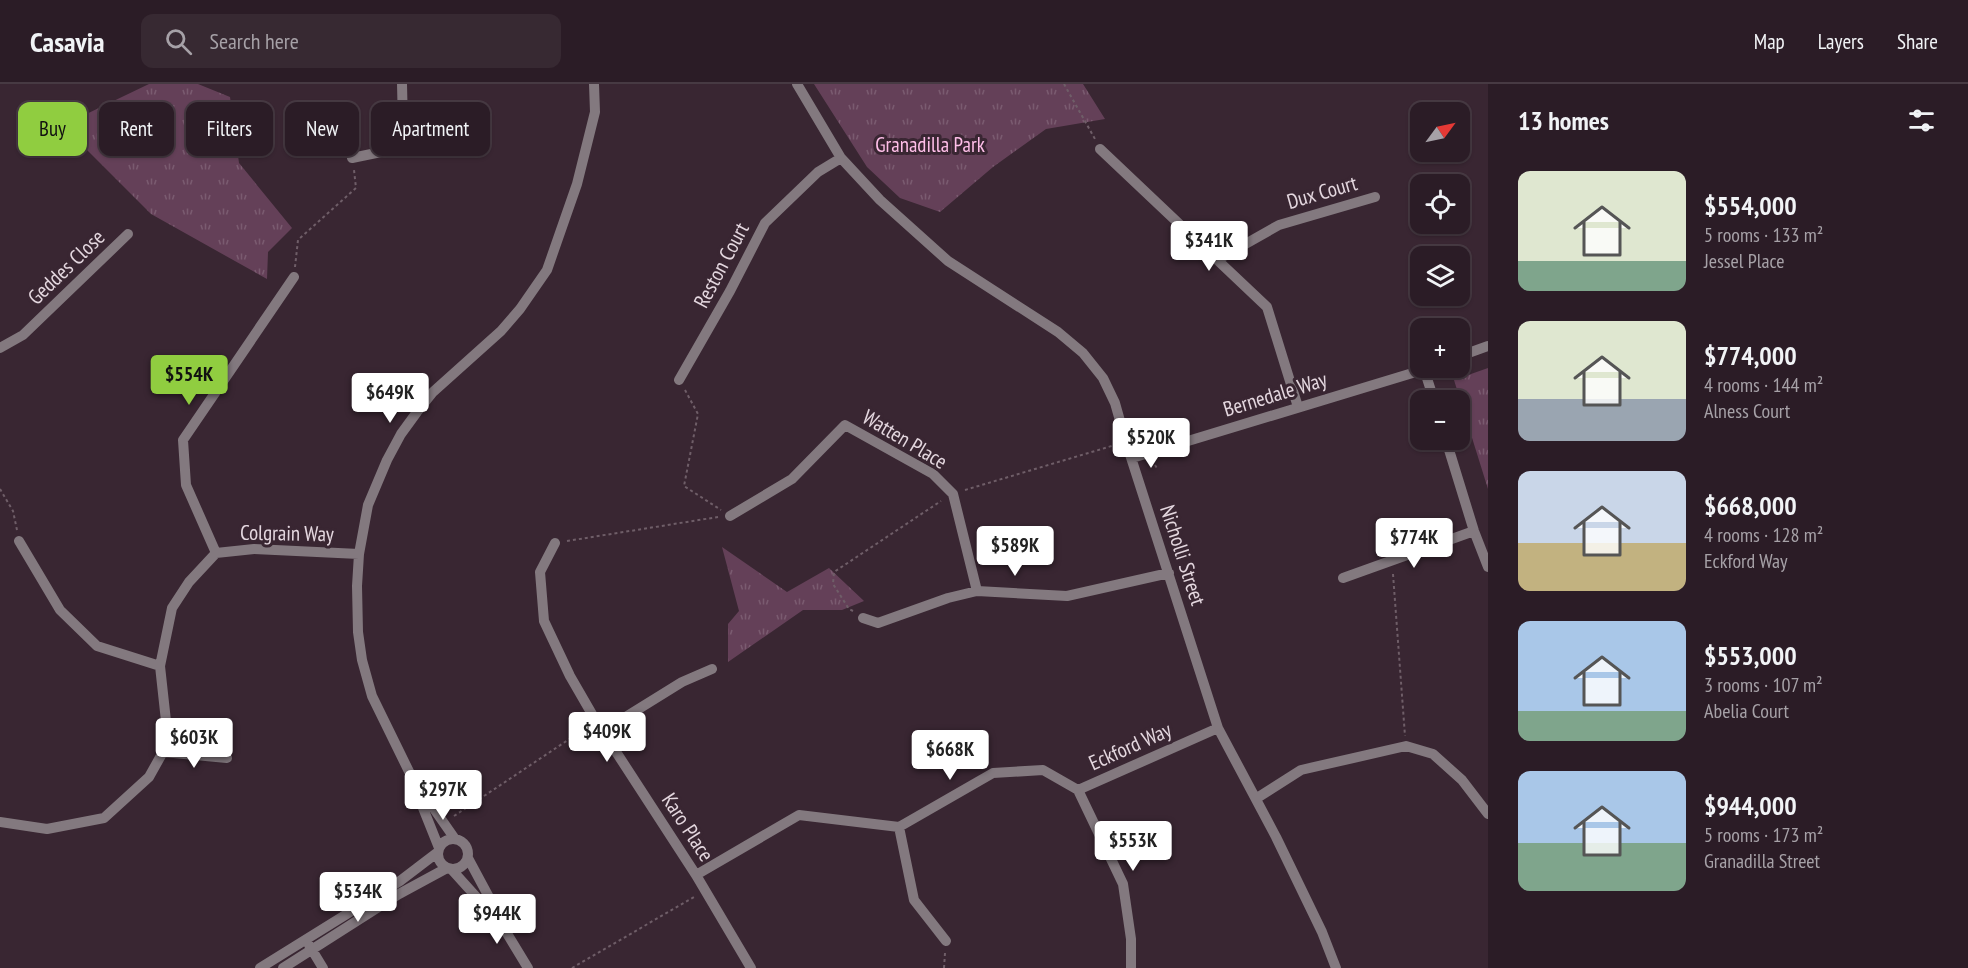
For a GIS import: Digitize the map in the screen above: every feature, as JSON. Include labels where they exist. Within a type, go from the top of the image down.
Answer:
[{"type":"street","points":[[352,158],[381,152],[403,126],[402,84]]},
{"type":"street","points":[[491,907],[480,901],[449,869],[439,862],[438,850],[423,808],[422,798],[372,696],[362,660],[358,632],[358,554],[368,506],[387,460],[401,434],[433,392],[501,331],[520,309],[547,270],[577,184],[596,112],[594,84]]},
{"type":"street","name":"Nicholli Street","points":[[797,84],[841,158],[880,200],[948,261],[1058,332],[1083,353],[1103,378],[1115,403],[1218,728],[1257,798],[1322,932],[1335,968]]},
{"type":"street","points":[[1100,149],[1267,307],[1298,407]]},
{"type":"street","name":"Reston Court","points":[[679,380],[730,291],[765,223],[818,172],[841,158]]},
{"type":"street","name":"Dux Court","points":[[1217,260],[1279,225],[1375,197]]},
{"type":"street","name":"Geddes Close","points":[[0,348],[23,335],[128,234]]},
{"type":"street","points":[[216,553],[186,485],[183,440],[294,277]]},
{"type":"street","points":[[1470,352],[1488,345]]},
{"type":"street","name":"Bernedale Way","points":[[1132,458],[1410,373]]},
{"type":"street","name":"Watten Place","points":[[730,516],[792,479],[845,425],[933,474],[952,494],[977,591]]},
{"type":"street","points":[[1449,450],[1474,531],[1488,567]]},
{"type":"street","points":[[1343,578],[1474,531]]},
{"type":"street","points":[[19,541],[60,610],[98,646],[160,666]]},
{"type":"street","name":"Karo Place","points":[[555,543],[540,572],[544,621],[570,676],[596,721],[696,875],[752,968]]},
{"type":"street","name":"Colgrain Way","points":[[0,822],[47,829],[104,818],[149,777],[164,752],[166,721],[160,666],[172,608],[189,582],[216,553],[254,549],[358,554]]},
{"type":"street","points":[[862,618],[878,624],[948,598],[977,591],[1067,596],[1169,573]]},
{"type":"street","points":[[603,731],[682,682],[712,669]]},
{"type":"street","name":"Eckford Way","points":[[899,827],[993,773],[1043,770],[1078,790],[1218,728]]},
{"type":"street","points":[[1257,798],[1300,770],[1406,746],[1433,754],[1462,780],[1488,814]]},
{"type":"street","points":[[164,752],[228,758]]},
{"type":"street","points":[[1078,790],[1123,884],[1131,939],[1131,968]]},
{"type":"street","points":[[422,798],[432,806],[455,839],[466,847],[468,858],[490,899],[491,907],[528,968]]},
{"type":"street","points":[[696,875],[799,815],[899,827],[914,900],[946,941]]},
{"type":"street","points":[[283,968],[308,945],[400,881],[447,840],[455,839]]},
{"type":"street","points":[[260,968],[308,945],[449,869],[462,867],[468,858]]},
{"type":"street","points":[[308,945],[323,968]]},
{"type":"path","points":[[1064,84],[1100,149]]},
{"type":"path","points":[[294,277],[298,240],[356,188],[352,158]]},
{"type":"path","points":[[679,380],[698,414],[684,486],[730,516]]},
{"type":"path","points":[[862,618],[849,609],[833,584],[834,572],[952,494],[1126,442]]},
{"type":"path","points":[[0,489],[13,511],[19,541]]},
{"type":"path","points":[[555,543],[730,516]]},
{"type":"path","points":[[1392,562],[1406,746]]},
{"type":"path","points":[[443,823],[596,721]]},
{"type":"path","points":[[572,968],[705,891]]},
{"type":"path","points":[[944,968],[946,941]]},
{"type":"green space","points":[[149,84],[198,84],[230,97],[231,102],[186,102],[186,156],[238,156],[239,163],[292,228],[268,252],[267,279],[151,214],[87,150],[87,114],[99,108],[99,156],[174,156],[174,102],[111,102]]},
{"type":"green space","name":"Granadilla Park","points":[[814,84],[1083,84],[1105,119],[1046,129],[993,167],[940,212],[900,198],[867,167]]},
{"type":"green space","points":[[1488,368],[1488,489],[1470,431],[1470,390],[1457,390],[1454,380],[1470,378],[1470,374]]},
{"type":"green space","points":[[722,547],[787,592],[829,568],[864,601],[842,610],[803,610],[728,662],[728,624],[739,611]]}]
